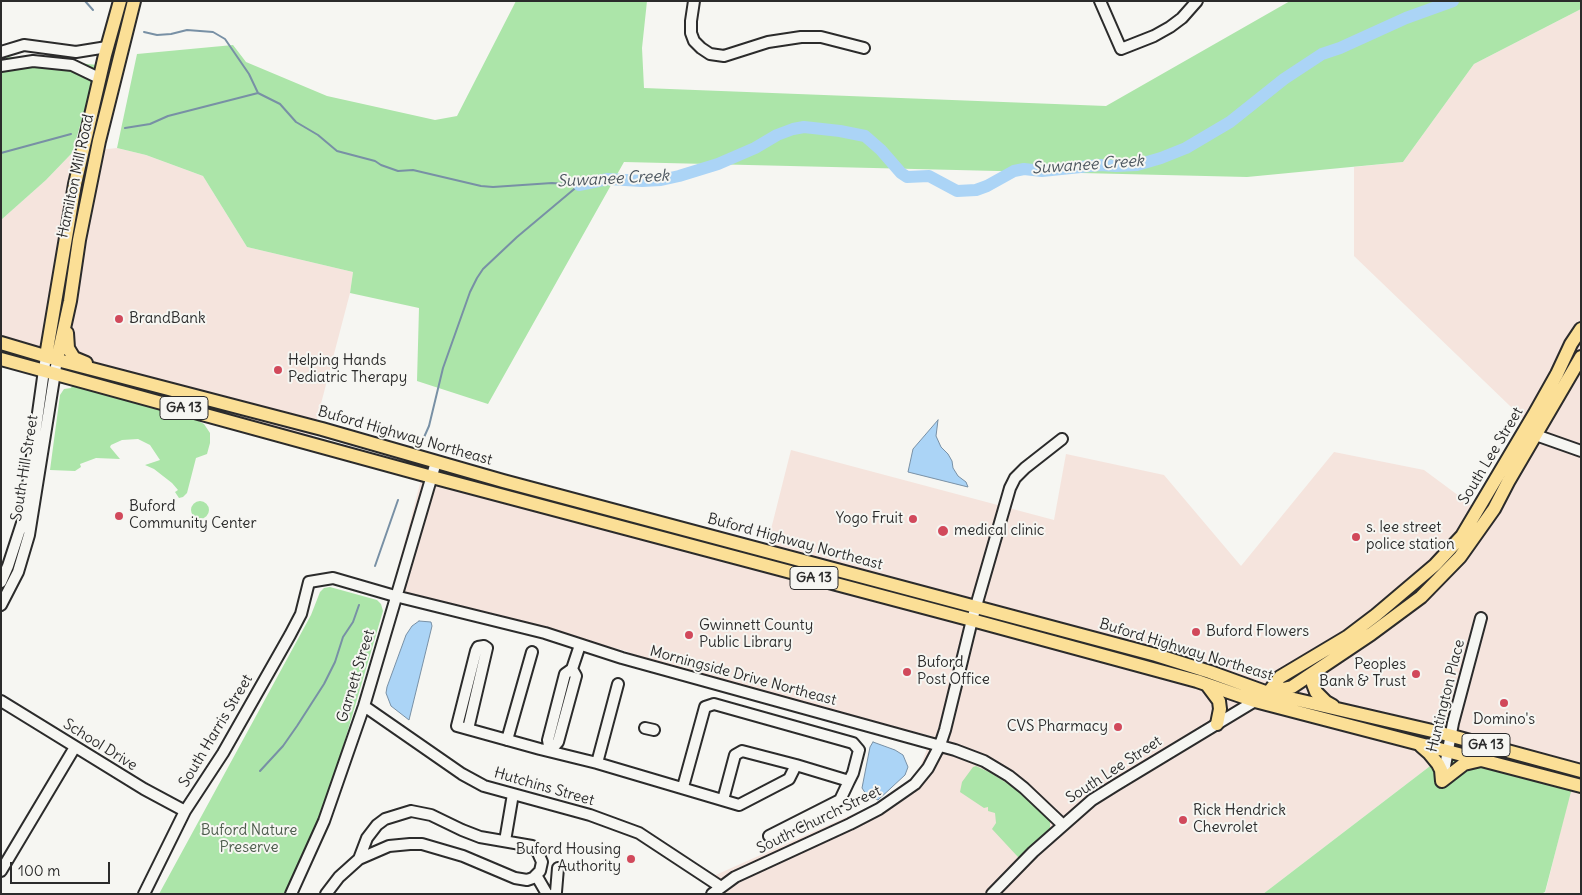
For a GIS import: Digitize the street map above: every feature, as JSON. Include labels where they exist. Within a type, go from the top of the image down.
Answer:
[{"type":"main road","name":"Hamilton Mill Road","points":[[51,358],[75,184],[107,47],[120,1]]},
{"type":"main road","name":"Hamilton Mill Road","points":[[51,358],[66,318],[79,240],[99,141],[134,1]]},
{"type":"main road","points":[[66,318],[68,348],[74,358],[111,374]]},
{"type":"main road","name":"South Lee Street","points":[[1255,701],[1268,693],[1292,686],[1371,634],[1421,597],[1460,557],[1494,509],[1571,344],[1581,329]]},
{"type":"main road","name":"Buford Highway Northeast","points":[[1,343],[313,427],[975,614],[1202,683]]},
{"type":"main road","name":"South Lee Street","points":[[1268,693],[1280,677],[1376,616],[1435,566],[1462,536],[1581,357]]},
{"type":"main road","name":"Buford Highway Northeast","points":[[1,359],[432,477],[975,614],[1157,655],[1268,693],[1451,736],[1581,771]]},
{"type":"main road","points":[[1318,670],[1313,684],[1316,692],[1326,702],[1345,710]]},
{"type":"main road","points":[[1202,683],[1219,701],[1220,709],[1217,724]]},
{"type":"main road","name":"GA 13","points":[[1202,683],[1255,701],[1581,786]]},
{"type":"main road","points":[[1417,743],[1438,764],[1442,781],[1464,764],[1481,760]]},
{"type":"street","points":[[694,1],[691,33],[694,41],[710,54],[724,56],[768,42],[801,37],[821,37],[864,48]]},
{"type":"street","points":[[1100,1],[1121,48],[1154,36],[1170,27],[1182,18],[1196,1]]},
{"type":"street","points":[[1,52],[24,45],[76,52],[107,47]]},
{"type":"street","points":[[1,66],[33,61],[72,65],[100,78]]},
{"type":"street","name":"South Hill Street","points":[[1,605],[18,572],[30,535],[51,358]]},
{"type":"street","name":"South Hill Street","points":[[1,582],[23,520],[49,372]]},
{"type":"street","points":[[1530,434],[1581,452]]},
{"type":"street","name":"South Church Street","points":[[712,894],[735,877],[850,824],[898,797],[915,784],[928,768],[940,745],[1010,488],[1015,478],[1025,468],[1062,439]]},
{"type":"street","name":"Garnett Street","points":[[292,894],[324,821],[364,706],[436,462]]},
{"type":"street","name":"Morningside Drive Northeast","points":[[309,582],[333,578],[395,596],[545,633],[696,679],[940,745],[984,761],[1009,776],[1063,825]]},
{"type":"street","name":"South Harris Street","points":[[144,894],[185,811],[224,752],[290,635],[301,614],[309,582]]},
{"type":"street","name":"Huntington Place","points":[[1442,781],[1451,736],[1481,618]]},
{"type":"street","points":[[550,751],[558,742],[565,674],[572,669],[580,645]]},
{"type":"street","points":[[507,740],[532,652]]},
{"type":"street","points":[[468,729],[474,681],[457,726],[507,740],[597,763],[723,800],[739,804],[789,779],[796,765]]},
{"type":"street","points":[[597,763],[618,684]]},
{"type":"street","name":"School Drive","points":[[1,701],[165,802],[185,811]]},
{"type":"street","name":"South Lee Street","points":[[992,894],[1028,857],[1092,800],[1255,701]]},
{"type":"street","points":[[683,788],[706,706],[714,704],[853,743],[859,750],[853,774],[840,800],[769,836]]},
{"type":"street","name":"Hutchins Street","points":[[364,706],[462,774],[484,786],[590,815],[638,833],[721,887]]},
{"type":"street","points":[[1,871],[75,746]]},
{"type":"street","points":[[723,800],[735,755],[742,751],[849,781]]},
{"type":"street","points":[[505,841],[513,794]]},
{"type":"street","points":[[326,894],[339,877],[359,859],[390,846],[422,844],[463,856],[515,878],[527,880],[540,871],[542,862],[532,846],[480,837],[431,815],[411,811],[385,819],[377,826],[367,838],[359,859]]},
{"type":"street","points":[[554,894],[556,892],[558,868]]},
{"type":"street","points":[[536,875],[547,894]]},
{"type":"shaded area","points":[[1581,9],[1581,894],[1545,894],[1572,784],[1451,750],[1263,894],[717,894],[711,877],[912,788],[932,736],[679,675],[626,651],[392,590],[426,461],[697,542],[764,557],[791,450],[1054,520],[1066,454],[1164,475],[1241,566],[1334,452],[1424,470],[1482,513],[1520,460],[1535,430],[1354,256],[1354,167],[1403,162],[1474,64]]},
{"type":"shaded area","points":[[117,148],[146,155],[203,176],[247,247],[353,272],[350,293],[312,438],[49,359],[1,347],[1,220],[46,180],[72,153]]},
{"type":"green space","points":[[516,1],[647,1],[642,48],[644,88],[1106,106],[1290,1],[1581,1],[1581,9],[1474,64],[1403,162],[1247,177],[624,162],[488,404],[417,381],[419,308],[350,293],[353,272],[247,247],[203,176],[146,155],[117,148],[137,54],[233,45],[246,62],[327,96],[435,120],[457,116]]},
{"type":"green space","points":[[1,56],[98,65],[72,153],[46,180],[1,220]]},
{"type":"green space","points":[[72,386],[193,418],[204,424],[210,433],[210,443],[207,454],[196,458],[187,493],[179,498],[175,492],[178,490],[172,483],[154,469],[145,465],[160,460],[150,445],[138,439],[122,440],[111,445],[110,447],[120,459],[96,458],[80,464],[81,467],[75,471],[50,470],[60,395],[64,389],[71,388]]},
{"type":"green space","points":[[513,490],[708,540],[708,542],[689,540],[512,492]]},
{"type":"green space","points":[[196,501],[204,501],[209,506],[207,517],[196,519],[191,514],[191,506]]},
{"type":"green space","name":"Buford Nature Preserve","points":[[330,587],[377,600],[381,604],[383,611],[325,808],[284,894],[159,894],[311,615],[320,592],[324,588]]},
{"type":"green space","points":[[1451,750],[1573,784],[1545,892],[1541,894],[1263,894]]},
{"type":"green space","points":[[976,766],[1016,789],[1050,821],[1050,831],[1021,858],[992,829],[996,823],[995,813],[988,811],[988,807],[984,808],[960,792],[962,782],[973,767]]},
{"type":"water","points":[[938,420],[936,436],[941,447],[952,461],[953,468],[958,476],[966,482],[968,487],[908,472],[913,449]]},
{"type":"water","points":[[419,621],[431,622],[432,626],[409,720],[391,706],[386,693],[406,635],[412,626]]},
{"type":"water","points":[[873,742],[903,755],[908,767],[905,775],[878,800],[866,794],[862,788],[870,747]]},
{"type":"waterway","name":"Suwanee Creek","points":[[85,1],[93,10]]},
{"type":"waterway","name":"Suwanee Creek","points":[[579,185],[608,179],[642,181],[661,180],[679,176],[718,164],[755,148],[777,135],[804,127],[865,136],[907,177],[929,176],[957,191],[976,190],[1014,171],[1024,169],[1042,171],[1100,165],[1137,165],[1186,148],[1230,122],[1284,79],[1322,54],[1340,48],[1406,18],[1453,1]]},
{"type":"waterway","name":"Suwanee Creek","points":[[144,32],[157,35],[187,30],[213,32],[225,39],[249,74],[258,93],[280,104],[296,122],[318,135],[337,151],[375,161],[398,171],[413,170],[481,186],[493,187],[552,183],[579,185]]},
{"type":"waterway","points":[[125,128],[150,124],[168,116],[258,93]]},
{"type":"waterway","points":[[1,153],[71,134]]},
{"type":"waterway","points":[[421,444],[429,426],[443,368],[470,292],[477,278],[483,269],[517,237],[579,185]]},
{"type":"waterway","points":[[375,566],[398,500]]},
{"type":"waterway","points":[[260,771],[283,746],[324,684],[335,662],[343,637],[353,622],[359,605]]},
{"type":"place","name":"BrandBank","points":[[119,319]]},
{"type":"place","name":"Helping Hands Pediatric Therapy","points":[[278,370]]},
{"type":"place","name":"Buford Community Center","points":[[119,516]]},
{"type":"place","name":"Yogo Fruit","points":[[913,519]]},
{"type":"place","name":"medical clinic","points":[[943,531]]},
{"type":"place","name":"s. lee street police station","points":[[1356,537]]},
{"type":"place","name":"Buford Flowers","points":[[1196,632]]},
{"type":"place","name":"Gwinnett County Public Library","points":[[689,635]]},
{"type":"place","name":"Buford Post Office","points":[[907,672]]},
{"type":"place","name":"Peoples Bank & Trust","points":[[1416,674]]},
{"type":"place","name":"Domino's","points":[[1504,703]]},
{"type":"place","name":"CVS Pharmacy","points":[[1118,727]]},
{"type":"place","name":"Rick Hendrick Chevrolet","points":[[1183,820]]},
{"type":"place","name":"Buford Housing Authority","points":[[631,859]]}]
